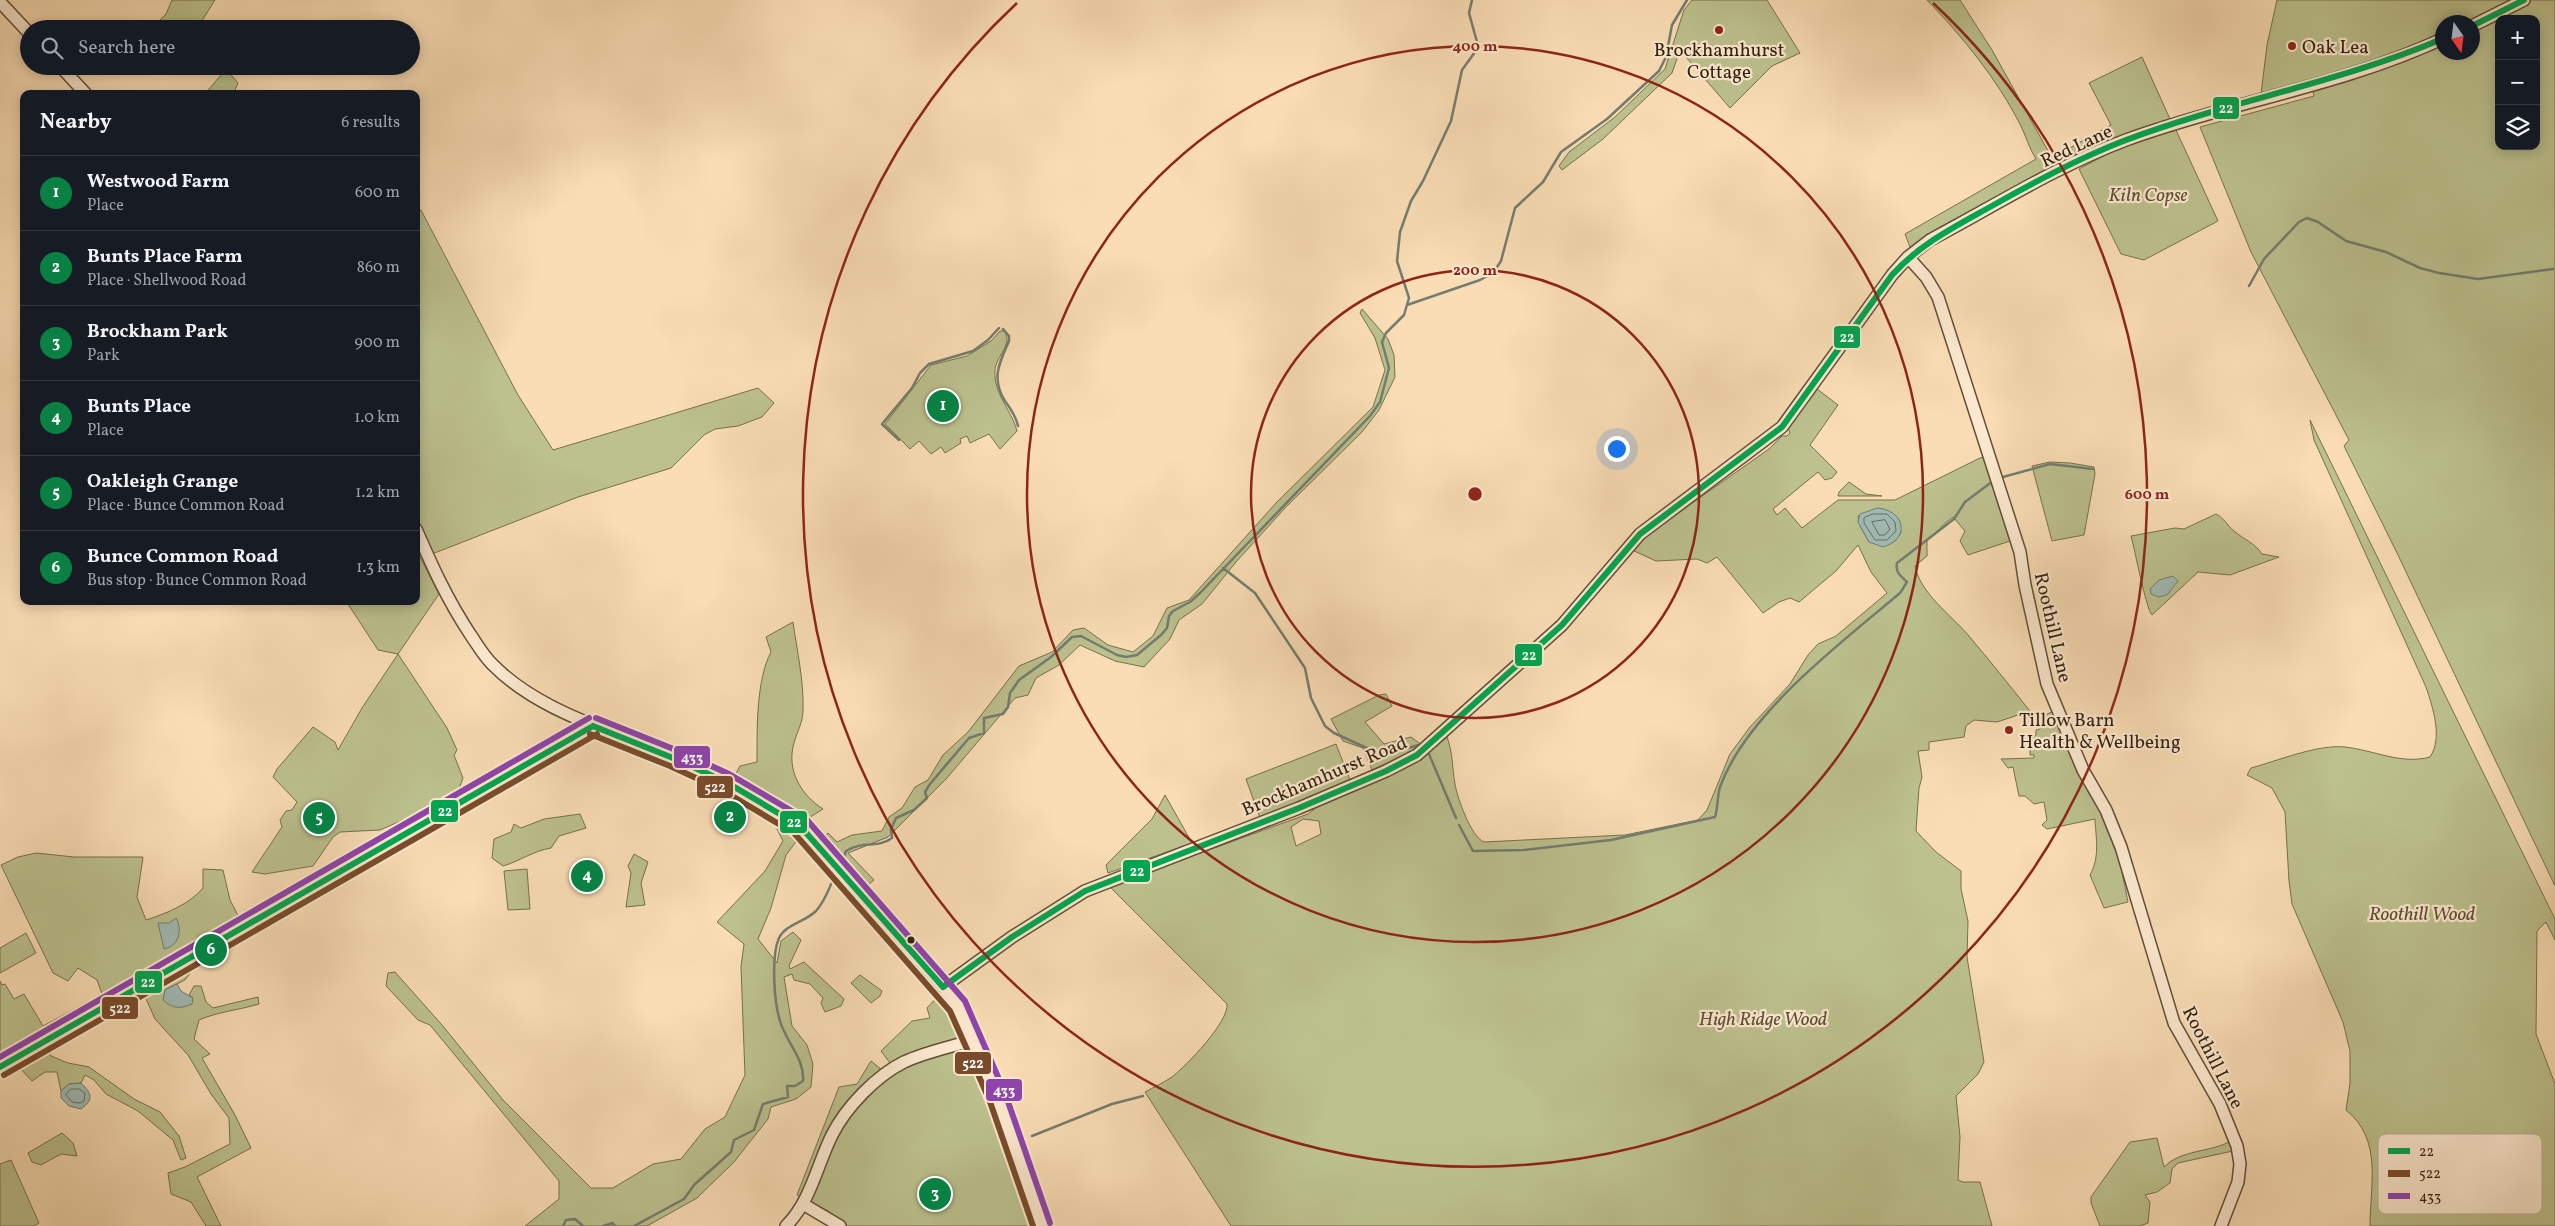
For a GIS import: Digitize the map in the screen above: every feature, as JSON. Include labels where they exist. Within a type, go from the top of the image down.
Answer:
[{"type":"street","points":[[2480,22],[2524,0]]},
{"type":"street","points":[[0,2],[20,23]]},
{"type":"street","name":"Red Lane","points":[[1908,257],[1930,240],[2072,164],[2125,141],[2169,126],[2350,76],[2405,56],[2435,42]]},
{"type":"street","points":[[68,75],[82,90]]},
{"type":"street","name":"Brockhamhurst Road","points":[[943,986],[1012,937],[1085,891],[1298,808],[1386,771],[1421,752],[1562,625],[1640,534],[1782,426],[1892,275],[1908,257]]},
{"type":"street","name":"Roothill Lane","points":[[1908,257],[1926,277],[1938,297],[2020,552],[2024,585],[2047,684],[2083,770],[2106,810],[2121,847],[2172,1017],[2220,1104],[2237,1146],[2240,1164],[2238,1182],[2221,1226]]},
{"type":"street","points":[[420,539],[444,593],[491,663],[520,688],[593,726],[682,762],[774,807],[800,826],[943,986],[958,1006],[1009,1127],[1042,1226]]},
{"type":"street","points":[[0,1067],[593,726]]},
{"type":"street","points":[[786,1226],[803,1204],[832,1135],[847,1111],[866,1092],[892,1069],[905,1062],[973,1040]]},
{"type":"street","points":[[803,1204],[840,1226]]},
{"type":"green space","points":[[172,0],[215,0],[202,20],[160,20],[166,14]]},
{"type":"green space","points":[[1692,0],[1767,0],[1800,53],[1772,66],[1730,108],[1680,50],[1672,73],[1603,139],[1562,170],[1559,166],[1569,152],[1615,117],[1665,69],[1684,10]]},
{"type":"green space","points":[[1927,0],[1960,0],[1992,50],[2052,158],[2111,125],[2089,83],[2142,57],[2170,119],[2101,143],[2065,160],[1940,227],[1910,247],[1905,234],[2036,159],[2011,107],[1990,74],[1966,43]]},
{"type":"green space","points":[[2277,0],[2555,0],[2555,886],[2398,555],[2344,446],[2349,440],[2251,252],[2200,127],[2314,96],[2310,80],[2261,94],[2267,45]]},
{"type":"green space","points":[[221,75],[231,75],[238,83],[235,90],[208,90]]},
{"type":"green space","name":"Kiln Copse","points":[[2175,128],[2218,221],[2144,260],[2121,254],[2079,169],[2124,145]]},
{"type":"green space","points":[[420,210],[518,395],[553,450],[758,388],[774,403],[762,417],[738,426],[715,429],[704,435],[671,468],[578,497],[432,554],[420,528]]},
{"type":"green space","points":[[1362,309],[1388,339],[1394,355],[1395,377],[1379,410],[1362,432],[1286,507],[1236,562],[1202,604],[1179,620],[1170,639],[1144,667],[1115,661],[1080,645],[1059,665],[1036,678],[1028,695],[1015,698],[946,779],[888,837],[848,853],[874,880],[864,888],[822,840],[828,833],[837,842],[852,835],[882,831],[889,817],[902,808],[915,787],[928,780],[943,755],[968,732],[1019,666],[1052,652],[1073,630],[1084,628],[1108,645],[1133,652],[1153,636],[1167,608],[1189,600],[1276,503],[1373,407],[1385,370],[1375,338],[1360,313]]},
{"type":"green space","points":[[1000,331],[1004,331],[1007,341],[996,365],[995,378],[1000,394],[1017,431],[1000,449],[989,434],[970,443],[967,436],[960,439],[961,443],[945,453],[941,447],[931,454],[919,441],[910,449],[885,424],[931,365],[967,356],[991,341]]},
{"type":"green space","name":"High Ridge Wood","points":[[1817,389],[1838,405],[1810,445],[1837,472],[1832,478],[1825,480],[1818,472],[1773,509],[1777,515],[1785,508],[1802,528],[1838,500],[1895,500],[1985,457],[2013,540],[1968,555],[1960,541],[1965,531],[1953,517],[1927,541],[1927,556],[1915,566],[1923,585],[1937,603],[1969,636],[2030,711],[1997,722],[1974,720],[1966,726],[1964,737],[1929,742],[1929,750],[1918,751],[1922,777],[1919,788],[1916,831],[1936,852],[1961,871],[1961,889],[1968,921],[1967,957],[1984,1062],[1978,1074],[1956,1096],[1960,1137],[1958,1180],[1963,1182],[1980,1182],[1992,1226],[1231,1226],[1145,1092],[1172,1077],[1196,1054],[1221,1021],[1226,1012],[1227,1004],[1109,886],[1308,814],[1317,807],[1411,765],[1447,737],[1455,784],[1462,807],[1474,833],[1484,842],[1625,835],[1698,820],[1707,810],[1730,754],[1750,727],[1790,684],[1808,655],[1818,644],[1836,636],[1887,593],[1871,572],[1858,545],[1836,571],[1799,602],[1790,598],[1779,602],[1763,613],[1717,557],[1707,563],[1697,559],[1656,561],[1632,550],[1644,537],[1769,449],[1782,436],[1787,436],[1790,433],[1788,428]],"holes":[[[1858,516],[1899,520],[1901,533],[1894,542],[1869,542],[1860,526]],[[1303,819],[1319,821],[1321,834],[1296,846],[1291,827]]]},
{"type":"green space","name":"Roothill Wood","points":[[2310,420],[2555,919],[2555,940],[2546,922],[2537,931],[2536,1034],[2555,1084],[2555,1226],[2370,1226],[2372,1164],[2370,1149],[2365,1135],[2358,1122],[2346,1110],[2350,1084],[2350,1051],[2343,1022],[2292,904],[2285,812],[2272,788],[2247,775],[2251,768],[2310,750],[2323,748],[2345,747],[2409,759],[2430,757],[2436,741],[2436,723],[2426,687],[2314,440]]},
{"type":"green space","points":[[2050,462],[2094,467],[2095,474],[2084,535],[2052,541],[2032,466]]},
{"type":"green space","points":[[1849,482],[1866,494],[1882,496],[1838,496],[1839,492]]},
{"type":"green space","points":[[2216,514],[2262,554],[2279,557],[2230,575],[2198,572],[2152,615],[2144,591],[2131,536],[2175,528],[2184,529]]},
{"type":"green space","points":[[420,557],[439,594],[398,654],[378,650],[349,605],[420,605]]},
{"type":"green space","points":[[793,622],[801,677],[803,714],[794,743],[792,763],[797,781],[802,789],[808,797],[823,809],[804,821],[773,798],[733,779],[740,766],[757,762],[757,721],[760,691],[762,677],[771,652],[766,637]]},
{"type":"green space","points":[[398,654],[447,728],[457,750],[454,755],[463,778],[460,786],[464,793],[408,825],[403,820],[380,830],[340,832],[333,837],[313,866],[265,874],[252,872],[282,827],[280,820],[286,811],[292,810],[297,802],[273,777],[277,769],[313,727],[335,742],[338,750],[362,708]]},
{"type":"green space","points":[[1386,694],[1392,706],[1365,722],[1384,744],[1411,737],[1423,746],[1372,770],[1363,748],[1343,741],[1331,719],[1379,695]]},
{"type":"green space","points":[[2053,711],[2104,816],[2117,848],[2128,902],[2104,908],[2090,875],[2096,855],[2095,819],[2047,829],[2042,825],[2047,820],[2044,802],[2034,804],[2025,796],[2019,796],[2013,767],[2008,768],[2001,759],[2034,758],[2034,755],[2030,755],[2030,740],[2036,735],[2036,730],[2040,729],[2044,716]]},
{"type":"green space","points":[[1336,744],[1350,780],[1260,818],[1246,779]]},
{"type":"green space","points":[[1165,795],[1192,843],[1108,873],[1106,865],[1152,819]]},
{"type":"green space","points":[[580,814],[586,828],[559,836],[551,848],[538,851],[503,866],[492,858],[494,839],[511,832],[514,824],[521,828],[544,819]]},
{"type":"green space","points":[[782,819],[802,834],[786,855],[771,908],[758,939],[777,963],[781,941],[793,932],[801,940],[789,966],[790,969],[804,962],[844,999],[841,1006],[825,1012],[821,1003],[823,998],[810,984],[794,980],[792,974],[784,977],[792,1026],[807,1045],[813,1064],[811,1087],[796,1099],[771,1107],[768,1119],[734,1162],[697,1198],[647,1226],[525,1226],[559,1199],[559,1181],[430,1025],[418,1020],[386,986],[388,973],[395,972],[442,1025],[503,1100],[591,1188],[613,1188],[653,1164],[681,1159],[705,1129],[725,1117],[745,1075],[741,967],[744,944],[717,922],[765,871],[783,841],[777,829]]},
{"type":"green space","points":[[36,853],[74,857],[143,857],[137,897],[146,920],[177,908],[198,894],[203,888],[203,869],[223,870],[230,900],[242,923],[0,1061],[0,981],[2,985],[5,984],[14,999],[24,994],[43,1026],[102,994],[97,980],[78,968],[68,981],[53,973],[1,865],[18,857]]},
{"type":"green space","points":[[634,854],[648,862],[641,883],[645,905],[626,907],[631,873],[628,866]]},
{"type":"green space","points":[[527,869],[530,909],[508,910],[504,871]]},
{"type":"green space","points":[[26,933],[36,953],[0,973],[0,948]]},
{"type":"green space","points":[[187,965],[191,972],[185,980],[165,990],[193,998],[189,995],[194,986],[201,986],[206,1002],[213,1008],[258,997],[259,1004],[199,1020],[194,1039],[210,1054],[202,1058],[235,1115],[251,1148],[197,1177],[221,1226],[206,1226],[191,1202],[171,1194],[168,1173],[185,1167],[230,1144],[229,1118],[211,1094],[188,1055],[155,1019],[143,992]]},
{"type":"green space","points":[[860,975],[882,991],[880,996],[871,1003],[851,983]]},
{"type":"green space","points":[[941,993],[955,1011],[964,1031],[960,1036],[965,1049],[973,1051],[1025,1188],[1036,1226],[846,1226],[828,1211],[797,1195],[839,1087],[857,1084],[871,1061],[882,1070],[890,1063],[881,1051],[912,1021],[930,1018],[927,1008]]},
{"type":"green space","points":[[47,1047],[51,1056],[68,1063],[89,1067],[134,1099],[160,1112],[179,1136],[186,1158],[181,1160],[173,1140],[138,1111],[106,1094],[94,1080],[85,1075],[81,1083],[69,1084],[61,1091],[57,1072],[45,1072],[32,1081],[16,1064]]},
{"type":"green space","points":[[62,1133],[73,1143],[77,1156],[61,1154],[41,1165],[32,1162],[28,1153]]},
{"type":"green space","points":[[2157,1138],[2164,1167],[2179,1157],[2214,1148],[2231,1141],[2233,1151],[2178,1163],[2172,1169],[2170,1183],[2157,1192],[2145,1195],[2150,1202],[2148,1223],[2140,1226],[2100,1226],[2091,1203],[2091,1197],[2130,1142]]},
{"type":"green space","points":[[11,1160],[39,1223],[34,1226],[0,1226],[0,1164]]},
{"type":"water","points":[[1877,508],[1894,514],[1899,519],[1901,525],[1901,532],[1898,538],[1883,547],[1869,542],[1858,522],[1860,514]]},
{"type":"water","points":[[2173,576],[2178,581],[2167,595],[2159,597],[2151,594],[2150,589],[2159,580]]},
{"type":"water","points":[[176,918],[179,927],[178,937],[173,945],[164,949],[158,923],[169,923]]},
{"type":"water","points":[[177,984],[181,991],[193,998],[192,1004],[177,1007],[163,1000],[165,990]]},
{"type":"water","points":[[81,1083],[89,1093],[90,1099],[81,1109],[69,1106],[61,1098],[61,1091],[69,1084]]},
{"type":"waterway","points":[[843,860],[846,851],[859,846],[881,843],[892,838],[891,829],[896,818],[914,810],[927,798],[925,792],[930,784],[969,738],[984,733],[984,718],[1003,714],[1008,707],[1010,693],[1019,680],[1051,657],[1072,637],[1081,636],[1117,655],[1126,657],[1137,655],[1161,635],[1167,628],[1169,616],[1173,611],[1190,602],[1200,593],[1370,416],[1380,402],[1389,368],[1382,342],[1386,333],[1404,315],[1409,298],[1397,261],[1400,232],[1411,201],[1423,181],[1451,121],[1462,70],[1475,52],[1477,42],[1469,13],[1472,0]]},
{"type":"waterway","points":[[1407,305],[1480,280],[1493,273],[1501,261],[1515,208],[1543,182],[1561,152],[1607,119],[1659,71],[1666,57],[1672,25],[1687,0]]},
{"type":"waterway","points":[[2249,286],[2264,259],[2299,222],[2307,218],[2318,222],[2346,241],[2386,252],[2420,268],[2439,273],[2478,279],[2553,269]]},
{"type":"waterway","points":[[899,440],[882,424],[912,388],[920,373],[929,364],[973,351],[988,340],[999,328]]},
{"type":"waterway","points":[[1003,329],[1009,336],[1009,341],[998,371],[998,385],[1005,401],[1015,416],[1018,426]]},
{"type":"waterway","points":[[2003,477],[2050,464],[2093,469]]},
{"type":"waterway","points":[[1459,825],[1473,851],[1523,850],[1611,840],[1715,817],[1720,787],[1733,759],[1751,732],[1798,681],[1900,593],[1907,582],[1898,572],[1897,563],[1954,519],[1965,502],[1993,481]]},
{"type":"waterway","points":[[1223,568],[1255,593],[1305,668],[1311,698],[1325,726],[1334,733],[1382,755],[1419,745]]},
{"type":"waterway","points":[[1429,754],[1456,818]]},
{"type":"waterway","points":[[634,1226],[684,1199],[694,1185],[731,1152],[734,1140],[754,1130],[763,1104],[788,1097],[787,1086],[795,1086],[803,1081],[801,1065],[783,1029],[778,1013],[774,979],[776,946],[786,929],[816,911],[825,898],[835,875]]},
{"type":"waterway","points":[[1032,1136],[1112,1104],[1143,1096]]},
{"type":"waterway","points":[[563,1226],[566,1220],[575,1219],[583,1226]]},
{"type":"waterway","points":[[603,1226],[613,1223],[615,1226]]},
{"type":"transit line","name":"22","points":[[2480,22],[2524,0]]},
{"type":"transit line","name":"22","points":[[943,987],[1012,937],[1085,891],[1299,808],[1386,771],[1417,755],[1562,625],[1640,534],[1782,427],[1892,275],[1914,254],[1938,237],[2040,180],[2126,140],[2165,126],[2363,68],[2435,42]]},
{"type":"transit line","name":"433","points":[[0,1057],[589,718]]},
{"type":"transit line","name":"433","points":[[596,718],[676,750],[729,774],[807,820],[965,1001],[1005,1093],[1050,1223]]},
{"type":"transit line","name":"22","points":[[593,726],[673,758],[726,782],[800,826],[943,987]]},
{"type":"transit line","name":"22","points":[[0,1067],[593,726]]},
{"type":"transit line","name":"522","points":[[590,734],[670,766],[722,790],[794,833],[950,1011],[989,1099],[1033,1226]]},
{"type":"transit line","name":"522","points":[[4,1075],[597,734]]},
{"type":"place","name":"Brockhamhurst Cottage","points":[[1719,30]]},
{"type":"place","name":"Oak Lea","points":[[2292,46]]},
{"type":"place","name":"Westwood Farm","points":[[943,406]]},
{"type":"place","name":"Tillow Barn Health & Wellbeing","points":[[2009,730]]},
{"type":"place","name":"Bunts Place Farm","points":[[730,817]]},
{"type":"place","name":"Oakleigh Grange","points":[[319,818]]},
{"type":"place","name":"Bunts Place","points":[[587,876]]},
{"type":"place","name":"Bunce Common Road","points":[[211,950]]},
{"type":"place","name":"Brockham Park","points":[[935,1194]]}]
